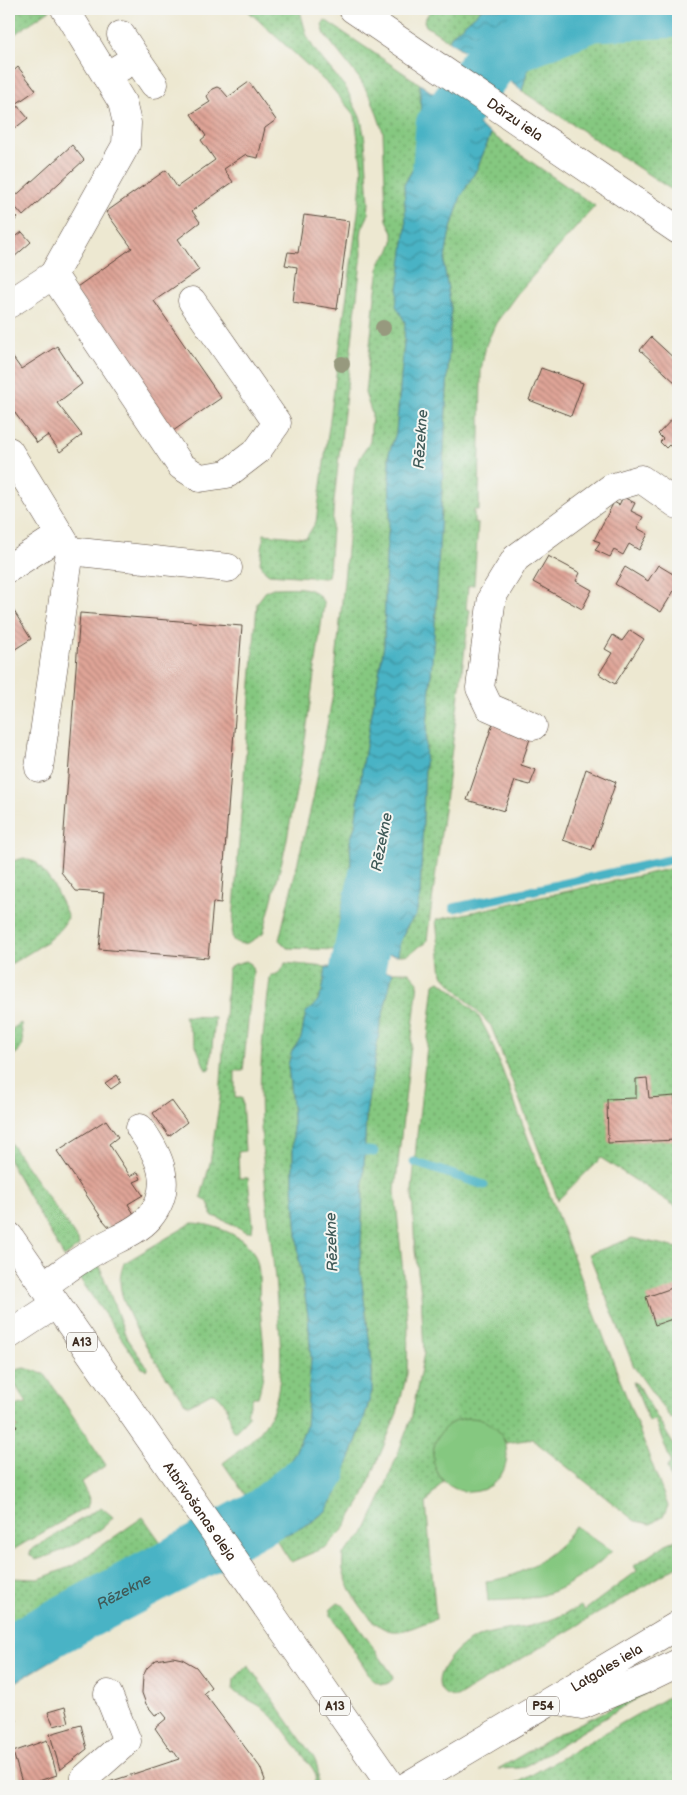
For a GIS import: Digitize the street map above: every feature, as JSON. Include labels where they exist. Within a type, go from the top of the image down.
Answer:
[{"type":"main road","points":[[9,304],[53,275],[126,145],[128,123],[122,102],[65,9]]},
{"type":"main road","name":"Dārzu iela","points":[[353,9],[678,230]]},
{"type":"main road","points":[[121,35],[154,84]]},
{"type":"main road","points":[[106,76],[136,58]]},
{"type":"main road","points":[[53,275],[181,466],[200,478],[227,474],[257,451],[277,423],[192,301]]},
{"type":"main road","points":[[9,451],[65,543],[39,768]]},
{"type":"main road","points":[[533,726],[489,707],[480,688],[492,598],[516,558],[612,488],[641,479],[678,505]]},
{"type":"main road","points":[[9,568],[65,543],[228,568]]},
{"type":"main road","points":[[9,1336],[96,1250],[127,1234],[148,1219],[152,1213],[159,1201],[163,1182],[162,1165],[153,1146],[140,1128]]},
{"type":"main road","name":"Atbrīvošanas aleja","points":[[9,1236],[278,1625],[392,1786]]},
{"type":"main road","name":"Latgales iela","points":[[407,1786],[678,1625]]},
{"type":"main road","points":[[553,1700],[582,1705],[643,1680],[678,1663]]},
{"type":"main road","points":[[87,1786],[85,1778],[127,1741],[108,1694]]},
{"type":"green space","points":[[23,9],[51,9],[9,38],[9,18]]},
{"type":"green space","points":[[246,9],[297,9],[300,11],[307,36],[314,49],[346,88],[361,119],[365,140],[369,202],[368,216],[362,229],[361,237],[362,253],[334,501],[329,571],[328,576],[324,578],[269,574],[260,563],[264,534],[306,538],[316,522],[358,213],[362,171],[355,116],[331,87]]},
{"type":"green space","points":[[431,9],[482,9],[452,35],[449,41],[426,26],[424,21]]},
{"type":"green space","points":[[325,20],[420,84],[421,128],[415,165],[404,185],[406,227],[397,306],[405,319],[404,343],[396,433],[389,453],[390,514],[386,554],[384,645],[362,769],[355,826],[350,841],[351,868],[340,917],[336,950],[287,948],[279,940],[313,799],[333,694],[355,467],[370,441],[372,414],[365,393],[375,297],[380,262],[389,252],[393,242],[393,233],[387,220],[386,211],[383,132],[372,100],[359,78],[325,35],[322,25]]},
{"type":"green space","points":[[678,32],[678,194],[522,91],[530,61],[548,46],[627,33]]},
{"type":"green space","points":[[491,134],[595,206],[517,294],[496,323],[486,345],[481,370],[479,510],[474,510],[474,522],[478,523],[474,585],[468,586],[466,609],[470,610],[427,940],[425,944],[410,953],[398,955],[400,942],[407,926],[416,914],[420,896],[426,740],[436,610],[451,308],[444,265],[449,235],[461,196],[477,169]]},
{"type":"green space","points":[[273,588],[303,588],[315,593],[324,604],[302,761],[285,849],[263,934],[248,943],[241,944],[233,940],[232,935],[257,603],[266,591]]},
{"type":"green space","points":[[24,858],[37,863],[52,883],[68,916],[64,924],[51,938],[9,965],[9,862]]},
{"type":"green space","points":[[678,867],[678,1208],[601,1158],[558,1200],[491,1026],[442,974],[436,920]]},
{"type":"green space","points":[[246,961],[251,964],[253,972],[243,1071],[235,1071],[235,1098],[242,1098],[245,1151],[238,1152],[239,1178],[248,1178],[253,1224],[252,1231],[247,1232],[211,1215],[209,1204],[201,1197],[210,1163],[220,1098],[228,970],[232,965]]},
{"type":"green space","points":[[285,963],[326,967],[322,992],[316,1003],[306,1012],[301,1038],[292,1051],[288,1065],[293,1116],[293,1185],[299,1260],[308,1315],[311,1360],[306,1426],[295,1453],[277,1481],[252,1505],[223,1463],[261,1430],[272,1413],[278,1393],[281,1359],[280,1337],[265,1188],[260,1090],[262,1042],[270,978],[271,975],[280,972]]},
{"type":"green space","points":[[393,972],[409,972],[418,982],[395,1191],[408,1325],[407,1374],[397,1413],[363,1497],[343,1530],[326,1547],[291,1562],[275,1538],[293,1532],[310,1523],[326,1511],[336,1494],[352,1453],[372,1391],[372,1361],[360,1268],[366,1114],[380,1026]]},
{"type":"green space","points":[[440,981],[478,1015],[490,1038],[668,1506],[664,1515],[651,1524],[635,1521],[532,1439],[506,1443],[502,1435],[437,1472],[443,1481],[426,1503],[436,1619],[406,1630],[394,1631],[381,1627],[366,1614],[354,1596],[345,1578],[343,1554],[364,1534],[380,1500],[411,1419],[424,1353],[412,1191],[434,984]]},
{"type":"green space","points":[[184,1016],[215,1017],[210,1069],[206,1070],[205,1068]]},
{"type":"green space","points":[[21,1023],[23,1045],[9,1059],[9,1031]]},
{"type":"green space","points":[[9,1141],[78,1240],[79,1246],[64,1257],[9,1161]]},
{"type":"green space","points":[[192,1223],[208,1225],[234,1235],[242,1240],[253,1252],[258,1264],[264,1351],[263,1374],[258,1397],[253,1397],[247,1413],[250,1415],[236,1431],[233,1431],[231,1428],[226,1406],[216,1394],[211,1393],[189,1405],[184,1402],[145,1344],[122,1296],[120,1280],[124,1263]]},
{"type":"green space","points":[[632,1238],[678,1248],[678,1416],[671,1419],[634,1367],[589,1254]]},
{"type":"green space","points":[[98,1262],[127,1339],[148,1368],[146,1370],[142,1368],[80,1279],[79,1274]]},
{"type":"green space","points":[[24,1368],[44,1373],[106,1465],[82,1482],[89,1500],[87,1507],[9,1552],[9,1433],[17,1427],[9,1415],[9,1407],[27,1403],[11,1379],[9,1372]]},
{"type":"green space","points":[[633,1382],[637,1384],[678,1452],[678,1502],[667,1467],[671,1462],[655,1420],[649,1421]]},
{"type":"green space","points":[[463,1418],[477,1418],[491,1424],[501,1434],[507,1448],[507,1462],[501,1476],[491,1486],[477,1492],[463,1492],[449,1486],[439,1476],[433,1462],[433,1448],[439,1434],[449,1424]]},
{"type":"green space","points":[[101,1507],[113,1517],[98,1531],[78,1543],[45,1557],[36,1560],[30,1555],[34,1548]]},
{"type":"green space","points":[[143,1517],[162,1544],[84,1589],[9,1627],[9,1578],[39,1579],[72,1566]]},
{"type":"green space","points":[[575,1526],[612,1551],[578,1578],[559,1589],[539,1596],[514,1600],[488,1601],[486,1581],[506,1577],[535,1564],[562,1543]]},
{"type":"green space","points":[[678,1539],[678,1566],[457,1697],[442,1692],[439,1686],[439,1679],[443,1669],[458,1649],[467,1642],[486,1634],[530,1626],[562,1615],[580,1606],[585,1610],[637,1571],[634,1566],[666,1544]]},
{"type":"green space","points":[[338,1603],[344,1606],[392,1674],[393,1679],[388,1683],[380,1684],[372,1679],[331,1615],[330,1610]]},
{"type":"green space","points":[[248,1665],[314,1758],[318,1772],[317,1786],[314,1786],[316,1775],[313,1769],[278,1722],[260,1706],[233,1691],[234,1679]]},
{"type":"green space","points":[[654,1688],[529,1764],[520,1768],[498,1769],[560,1733]]},
{"type":"green space","points":[[678,1691],[678,1786],[512,1786]]},
{"type":"water","points":[[482,9],[678,9],[678,32],[627,33],[548,46],[530,61],[522,91],[449,41],[452,35]]},
{"type":"water","points":[[420,84],[491,134],[477,169],[461,196],[449,235],[444,265],[451,308],[436,610],[426,740],[420,896],[416,915],[407,926],[400,942],[398,955],[336,950],[340,917],[351,868],[350,841],[355,826],[362,769],[384,645],[386,554],[390,514],[389,453],[396,433],[405,322],[396,306],[406,227],[404,185],[415,165],[421,128]]},
{"type":"water","points":[[326,967],[393,972],[380,1026],[366,1114],[360,1268],[372,1361],[372,1391],[352,1453],[336,1494],[326,1511],[310,1523],[293,1532],[275,1538],[252,1505],[277,1481],[295,1453],[306,1426],[311,1359],[308,1315],[299,1260],[293,1185],[293,1116],[288,1065],[292,1051],[301,1038],[306,1012],[316,1003],[322,992]]},
{"type":"water","points":[[162,1544],[190,1584],[110,1626],[9,1686],[9,1627],[84,1589]]},
{"type":"building","points":[[18,67],[36,90],[16,104],[28,118],[9,133],[9,75]]},
{"type":"building","points":[[249,82],[276,120],[265,128],[258,158],[246,154],[224,169],[233,182],[192,211],[200,222],[178,239],[199,270],[154,301],[221,398],[173,431],[74,289],[132,248],[106,212],[166,170],[177,187],[215,160],[201,140],[206,136],[191,114],[210,102],[207,96],[212,89],[217,87],[221,89],[228,97]]},
{"type":"building","points":[[72,145],[84,160],[23,216],[10,201]]},
{"type":"building","points":[[9,208],[18,217],[9,227]]},
{"type":"building","points":[[304,215],[349,221],[337,309],[293,302],[297,267],[285,265],[288,252],[298,253]]},
{"type":"building","points":[[22,232],[31,242],[12,259],[9,255],[9,242]]},
{"type":"building","points":[[651,337],[678,362],[678,385],[640,350]]},
{"type":"building","points":[[57,346],[82,384],[57,403],[82,435],[60,452],[48,435],[37,443],[9,405],[9,352],[21,369]]},
{"type":"building","points":[[541,368],[583,383],[571,416],[529,400]]},
{"type":"building","points":[[678,413],[678,453],[669,445],[666,448],[660,442],[663,439],[658,434]]},
{"type":"building","points":[[623,497],[635,503],[631,511],[643,517],[637,528],[648,534],[639,550],[629,544],[623,555],[614,550],[610,557],[595,550],[600,542],[594,540],[614,502],[619,505]]},
{"type":"building","points":[[548,556],[580,573],[576,581],[592,590],[582,609],[533,582]]},
{"type":"building","points":[[658,565],[678,577],[678,584],[661,612],[615,584],[625,567],[648,581]]},
{"type":"building","points":[[9,603],[31,639],[9,653]]},
{"type":"building","points":[[80,613],[242,626],[221,903],[213,902],[208,958],[99,949],[104,893],[76,891],[61,872]]},
{"type":"building","points":[[630,630],[644,639],[615,684],[599,674],[612,653],[605,649],[613,635],[622,641]]},
{"type":"building","points":[[494,720],[532,733],[521,765],[536,770],[530,785],[515,781],[504,811],[467,800]]},
{"type":"building","points":[[586,769],[616,782],[592,850],[563,840]]},
{"type":"building","points":[[117,1075],[121,1082],[111,1089],[105,1083]]},
{"type":"building","points":[[647,1078],[649,1098],[675,1096],[676,1140],[608,1143],[607,1099],[636,1098],[636,1079]]},
{"type":"building","points":[[171,1100],[187,1122],[169,1136],[153,1113]]},
{"type":"building","points":[[106,1120],[118,1137],[109,1144],[130,1176],[138,1172],[141,1179],[134,1182],[143,1195],[128,1204],[134,1214],[110,1228],[57,1151]]},
{"type":"building","points":[[678,1286],[678,1317],[655,1325],[646,1297]]},
{"type":"building","points":[[9,1415],[17,1427],[9,1433]]},
{"type":"building","points":[[173,1657],[182,1659],[196,1667],[211,1687],[204,1693],[260,1767],[265,1780],[262,1786],[97,1786],[179,1759],[155,1728],[167,1718],[162,1712],[155,1715],[146,1704],[142,1693],[143,1676],[147,1668],[156,1660]]},
{"type":"building","points":[[13,1707],[17,1721],[9,1723],[9,1708]]},
{"type":"building","points":[[65,1707],[69,1722],[54,1726],[48,1712]]},
{"type":"building","points":[[81,1725],[87,1749],[60,1770],[50,1734]]},
{"type":"building","points":[[47,1740],[57,1775],[23,1786],[13,1752]]},
{"type":"waterway","name":"Rēzekne","points":[[439,180],[443,126],[499,50],[592,14],[678,10]]},
{"type":"waterway","points":[[454,908],[678,858]]},
{"type":"waterway","name":"Rēzekne","points":[[343,1043],[376,877]]},
{"type":"waterway","points":[[354,1149],[374,1152]]},
{"type":"waterway","points":[[414,1162],[484,1185]]},
{"type":"waterway","name":"Rēzekne","points":[[9,1652],[266,1514],[317,1474],[319,1470]]}]
